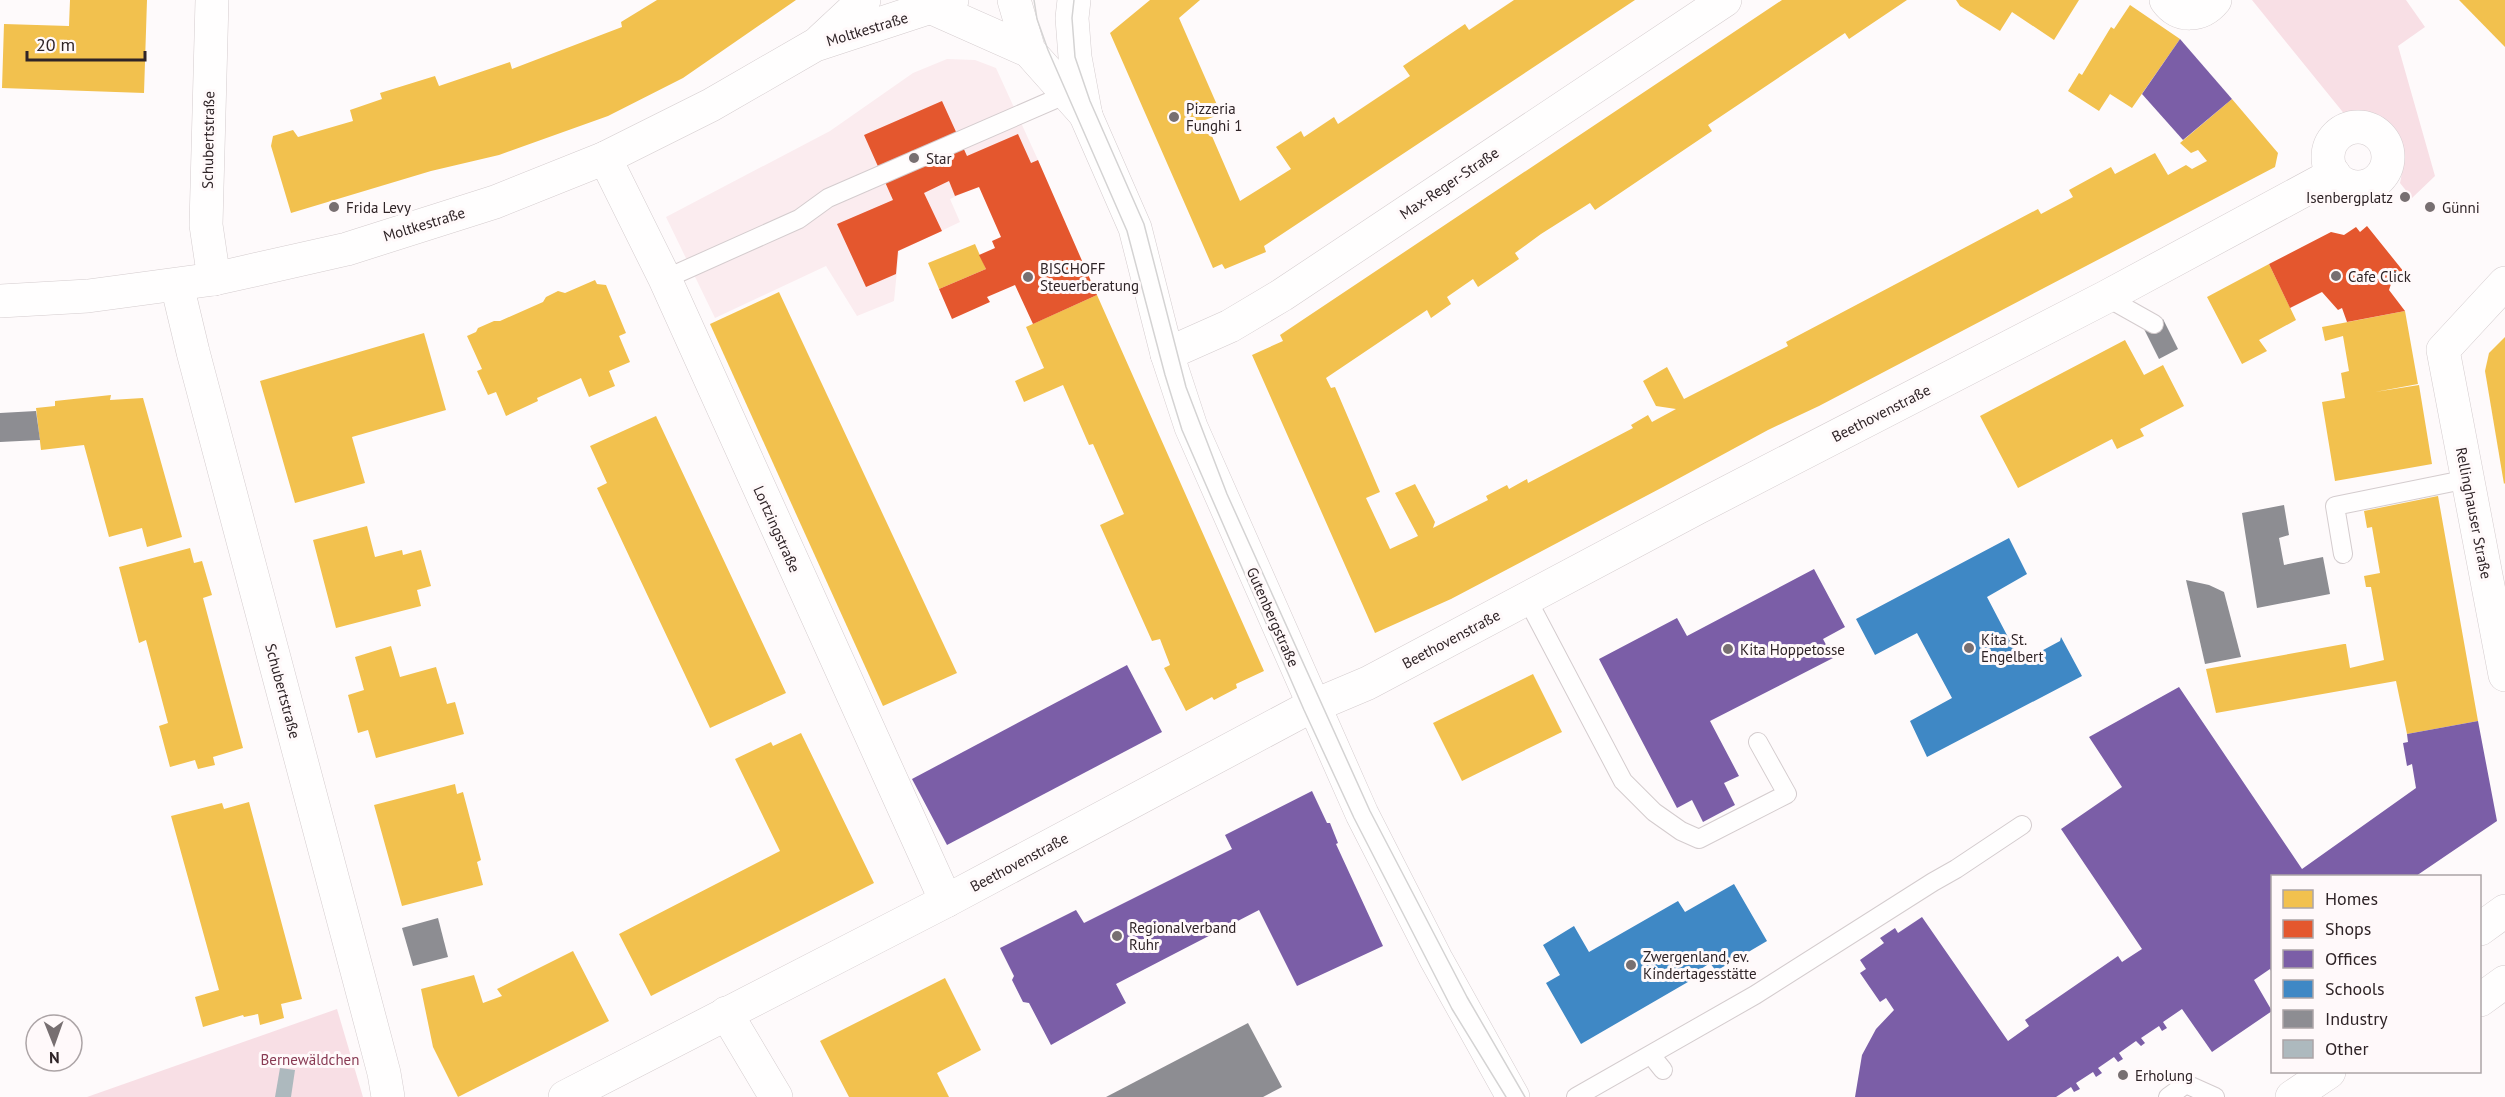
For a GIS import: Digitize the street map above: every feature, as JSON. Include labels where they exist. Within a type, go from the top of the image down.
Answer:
[{"type":"street","name":"Schubertstraße","points":[[212,0],[206,225],[214,279]]},
{"type":"street","name":"Moltkestraße","points":[[815,45],[864,0]]},
{"type":"street","name":"Gutenbergstraße","points":[[1014,0],[1029,51]]},
{"type":"street","name":"Gutenbergstraße","points":[[1074,0],[1072,18],[1077,105]]},
{"type":"street","name":"Max-Reger-Straße","points":[[1167,354],[1230,326],[1282,295],[1725,0]]},
{"type":"street","points":[[2166,0],[2173,8],[2191,14],[2201,12],[2214,0]]},
{"type":"street","name":"Moltkestraße","points":[[0,301],[88,296],[177,285],[347,249],[495,202],[605,158],[711,105],[815,45],[942,4]]},
{"type":"street","name":"Gutenbergstraße","points":[[942,4],[1029,51],[1077,105],[1135,228],[1167,354],[1195,437],[1312,706],[1391,874],[1459,1003],[1513,1097]]},
{"type":"street","name":"Lortzingstraße","points":[[605,158],[665,279],[946,901]]},
{"type":"street","name":"Beethovenstraße","points":[[565,1097],[946,901],[1312,706],[1368,683],[2106,297],[2334,174]]},
{"type":"street","name":"Rellinghauser Straße","points":[[2505,283],[2443,350],[2505,675]]},
{"type":"street","name":"Schubertstraße","points":[[177,285],[384,1072],[388,1097]]},
{"type":"street","points":[[2481,928],[2505,911]]},
{"type":"street","points":[[2481,999],[2505,982]]},
{"type":"street","points":[[726,1013],[776,1097]]},
{"type":"street","points":[[2292,1097],[2326,1073]]},
{"type":"lane","points":[[665,279],[799,219],[828,198],[1077,105]]},
{"type":"lane","points":[[2106,297],[2154,324]]},
{"type":"lane","points":[[2343,554],[2335,506],[2468,479]]},
{"type":"lane","points":[[1527,599],[1623,781],[1654,812],[1680,831],[1699,839],[1787,794],[1758,742]]},
{"type":"lane","points":[[1576,1097],[1755,996],[2022,825]]},
{"type":"lane","points":[[1651,1055],[1663,1070]]},
{"type":"lane","points":[[2168,1097],[2186,1084],[2215,1097]]},
{"type":"shaded area","points":[[947,59],[975,60],[996,68],[1038,160],[950,199],[960,222],[899,251],[894,301],[857,316],[826,266],[715,318],[666,217],[830,131],[913,73]]},
{"type":"green space","name":"Isenbergplatz","points":[[2252,0],[2406,0],[2425,27],[2398,46],[2435,176],[2412,198],[2400,183],[2401,156],[2392,133],[2374,118],[2361,115],[2346,116]]},
{"type":"green space","name":"Bernewäldchen","points":[[337,1009],[363,1097],[87,1097]]},
{"type":"building: Homes","points":[[70,0],[147,0],[144,93],[2,88],[4,24],[69,26]]},
{"type":"building: Homes","points":[[657,0],[796,0],[683,78],[608,116],[499,155],[431,171],[291,213],[271,146],[273,136],[293,130],[298,137],[353,121],[350,110],[382,99],[380,93],[435,76],[439,86],[510,62],[512,69],[622,27],[621,22]]},
{"type":"building: Homes","points":[[1150,0],[1200,0],[1179,18],[1221,114],[1205,120],[1240,201],[1291,169],[1276,147],[1301,131],[1304,137],[1334,117],[1338,124],[1410,76],[1403,66],[1465,24],[1469,30],[1514,0],[1635,0],[1264,246],[1266,252],[1225,269],[1222,264],[1213,268],[1110,33]]},
{"type":"building: Homes","points":[[1782,0],[1907,0],[1849,39],[1845,33],[1708,125],[1712,131],[1595,210],[1590,203],[1541,234],[1515,253],[1519,259],[1478,287],[1473,279],[1447,297],[1451,304],[1431,318],[1427,310],[1326,378],[1331,388],[1335,387],[1380,492],[1366,498],[1390,549],[1418,536],[1395,493],[1415,484],[1435,522],[1433,528],[1488,500],[1486,496],[1507,485],[1509,489],[1527,479],[1528,483],[1633,428],[1631,425],[1648,415],[1652,422],[1676,409],[1656,406],[1643,381],[1667,367],[1684,399],[1788,346],[1786,342],[2038,209],[2041,214],[2073,197],[2069,190],[2111,167],[2115,174],[2155,153],[2168,175],[2186,165],[2192,169],[2207,161],[2198,150],[2191,153],[2180,143],[2232,99],[2278,153],[2275,167],[1819,406],[1768,430],[1451,599],[1375,633],[1252,355],[1283,341],[1280,335]]},
{"type":"building: Homes","points":[[1956,0],[2079,0],[2054,40],[2012,12],[2000,31],[1960,6]]},
{"type":"building: Homes","points":[[2459,0],[2505,0],[2505,47]]},
{"type":"building: Homes","points":[[2130,5],[2180,39],[2132,108],[2110,94],[2099,111],[2068,91],[2079,73],[2082,75],[2111,27],[2114,29]]},
{"type":"building: Homes","points":[[975,244],[986,269],[939,289],[928,263]]},
{"type":"building: Homes","points":[[2269,264],[2296,320],[2259,340],[2267,351],[2242,364],[2207,297]]},
{"type":"building: Homes","points":[[595,280],[597,284],[606,285],[626,333],[619,336],[630,362],[609,371],[615,386],[589,397],[581,378],[537,398],[538,401],[506,416],[496,392],[488,395],[477,371],[482,369],[467,336],[476,332],[478,328],[543,302],[546,297],[558,291],[565,293]]},
{"type":"building: Homes","points":[[779,292],[957,673],[883,706],[710,324]]},
{"type":"building: Homes","points":[[1097,295],[1264,671],[1236,684],[1237,688],[1214,700],[1212,697],[1186,711],[1164,668],[1170,665],[1160,639],[1152,641],[1100,525],[1124,514],[1093,444],[1089,445],[1063,385],[1024,402],[1015,381],[1044,368],[1026,327]]},
{"type":"building: Homes","points":[[2405,311],[2418,384],[2375,392],[2419,385],[2432,464],[2335,481],[2322,402],[2345,398],[2341,373],[2349,371],[2343,336],[2325,341],[2322,327]]},
{"type":"building: Homes","points":[[424,333],[446,410],[352,437],[365,483],[295,503],[260,381]]},
{"type":"building: Homes","points":[[2505,337],[2504,484],[2485,371],[2489,353]]},
{"type":"building: Homes","points":[[2125,340],[2144,375],[2163,365],[2184,406],[2140,429],[2144,436],[2117,449],[2112,439],[2018,488],[1980,416]]},
{"type":"building: Homes","points":[[111,395],[110,400],[143,398],[182,537],[147,547],[142,528],[109,537],[84,445],[41,450],[36,408],[55,406],[55,401]]},
{"type":"building: Homes","points":[[656,416],[786,693],[710,728],[597,488],[607,483],[590,446]]},
{"type":"building: Homes","points":[[2438,496],[2478,721],[2407,734],[2396,681],[2216,713],[2206,669],[2344,644],[2346,644],[2350,668],[2384,660],[2371,587],[2366,587],[2364,576],[2380,573],[2372,527],[2367,528],[2364,511]]},
{"type":"building: Homes","points":[[367,526],[375,557],[402,550],[403,555],[421,550],[431,586],[417,590],[421,606],[336,628],[313,540]]},
{"type":"building: Homes","points":[[190,548],[194,563],[202,561],[212,595],[203,598],[243,748],[213,757],[215,765],[198,769],[195,760],[170,767],[159,726],[168,723],[146,640],[139,643],[119,567]]},
{"type":"building: Homes","points":[[391,646],[400,677],[436,667],[447,704],[455,702],[464,734],[376,758],[368,730],[358,733],[348,695],[364,690],[355,657]]},
{"type":"building: Homes","points":[[1533,674],[1562,732],[1462,781],[1433,723]]},
{"type":"building: Homes","points":[[801,733],[874,883],[651,996],[619,934],[780,851],[735,759],[771,742],[773,746]]},
{"type":"building: Homes","points":[[455,784],[457,794],[463,792],[481,860],[477,862],[483,885],[402,906],[374,805]]},
{"type":"building: Homes","points":[[249,802],[302,999],[281,1004],[284,1018],[260,1025],[258,1014],[244,1017],[243,1015],[203,1027],[195,997],[219,990],[171,816],[222,803],[224,809]]},
{"type":"building: Homes","points":[[573,951],[609,1021],[458,1097],[433,1047],[421,989],[474,975],[483,1003],[502,996],[497,989]]},
{"type":"building: Homes","points":[[945,978],[981,1050],[937,1073],[949,1097],[849,1097],[820,1041]]},
{"type":"building: Shops","points":[[942,101],[967,156],[1018,134],[1031,163],[1038,160],[1097,295],[1033,324],[1015,285],[987,297],[990,302],[952,319],[939,289],[986,269],[979,255],[995,248],[992,241],[1001,237],[979,187],[955,196],[949,181],[924,193],[942,231],[898,251],[896,274],[866,287],[837,224],[893,200],[864,135]]},
{"type":"building: Shops","name":"Cafe Click","points":[[2367,226],[2404,272],[2392,281],[2389,290],[2405,311],[2347,322],[2342,308],[2338,310],[2322,292],[2290,308],[2269,264],[2331,232],[2344,235],[2356,227],[2360,232]]},
{"type":"building: Offices","points":[[2180,39],[2232,99],[2183,140],[2142,94]]},
{"type":"building: Offices","points":[[1814,569],[1845,627],[1823,639],[1833,658],[1710,721],[1739,776],[1724,783],[1735,805],[1703,822],[1692,800],[1677,808],[1599,659],[1677,618],[1687,636]]},
{"type":"building: Offices","points":[[1127,665],[1162,732],[947,845],[912,779]]},
{"type":"building: Offices","points":[[2179,687],[2302,869],[2416,788],[2412,764],[2407,766],[2403,743],[2408,742],[2407,734],[2478,721],[2497,821],[2417,875],[2271,875],[2271,971],[2270,969],[2254,980],[2271,1012],[2212,1052],[2182,1009],[2163,1022],[2167,1028],[2162,1031],[2159,1026],[2141,1038],[2145,1043],[2141,1046],[2136,1041],[2119,1053],[2123,1059],[2118,1062],[2114,1057],[2098,1068],[2102,1073],[2096,1077],[2093,1072],[2076,1083],[2080,1089],[2074,1092],[2071,1087],[2056,1097],[1855,1097],[1862,1055],[1876,1029],[1894,1010],[1886,998],[1880,1002],[1860,973],[1866,969],[1860,960],[1884,943],[1880,938],[1895,928],[1898,933],[1922,917],[2008,1041],[2029,1026],[2025,1020],[2118,956],[2122,962],[2142,949],[2061,829],[2122,787],[2089,737]]},
{"type":"building: Offices","points":[[1312,791],[1327,823],[1330,823],[1338,843],[1336,844],[1383,946],[1297,986],[1259,910],[1116,984],[1126,1003],[1051,1045],[1029,1003],[1023,1002],[1012,980],[1014,976],[1000,948],[1076,910],[1084,923],[1232,849],[1225,835]]},
{"type":"building: Schools","name":"Kita St. Engelbert","points":[[2009,538],[2027,574],[1987,597],[2021,662],[2060,641],[2061,637],[2082,676],[1927,757],[1910,721],[1952,698],[1917,633],[1875,655],[1856,619]]},
{"type":"building: Schools","name":"Zwergenland, ev. Kindertagesstätte","points":[[1734,884],[1767,941],[1716,971],[1710,963],[1698,971],[1700,975],[1581,1044],[1546,983],[1560,975],[1543,945],[1574,926],[1589,952],[1678,901],[1685,912]]},
{"type":"building: Industry","points":[[2163,319],[2178,349],[2159,359],[2144,329]]},
{"type":"building: Industry","points":[[36,411],[40,440],[0,442],[0,413]]},
{"type":"building: Industry","points":[[2284,505],[2289,535],[2279,538],[2284,565],[2323,557],[2330,594],[2257,608],[2242,513]]},
{"type":"building: Industry","points":[[2186,580],[2209,585],[2224,592],[2241,657],[2205,664]]},
{"type":"building: Industry","points":[[438,918],[448,957],[413,966],[402,928]]},
{"type":"building: Industry","points":[[1248,1023],[1282,1087],[1263,1097],[1106,1097]]},
{"type":"building: Other","points":[[280,1068],[295,1070],[291,1097],[275,1097]]},
{"type":"tram line","points":[[1034,0],[1037,19],[1048,50],[1127,231],[1182,430],[1304,710],[1354,818],[1452,1009],[1506,1097]]},
{"type":"tram line","points":[[1074,0],[1072,18],[1075,57],[1090,101],[1144,224],[1186,387],[1227,494],[1370,811],[1467,997],[1525,1097]]},
{"type":"place","name":"Pizzeria Funghi 1","points":[[1174,117]]},
{"type":"place","name":"Star","points":[[914,158]]},
{"type":"place","name":"Isenbergplatz","points":[[2405,197]]},
{"type":"place","name":"Frida Levy","points":[[334,207]]},
{"type":"place","name":"Günni","points":[[2430,207]]},
{"type":"place","name":"Cafe Click","points":[[2336,276]]},
{"type":"place","name":"BISCHOFF Steuerberatung","points":[[1028,277]]},
{"type":"place","name":"Kita St. Engelbert","points":[[1969,648]]},
{"type":"place","name":"Kita Hoppetosse","points":[[1728,649]]},
{"type":"place","name":"Regionalverband Ruhr","points":[[1117,936]]},
{"type":"place","name":"Zwergenland, ev. Kindertagesstätte","points":[[1631,965]]},
{"type":"place","name":"Erholung","points":[[2123,1075]]}]
